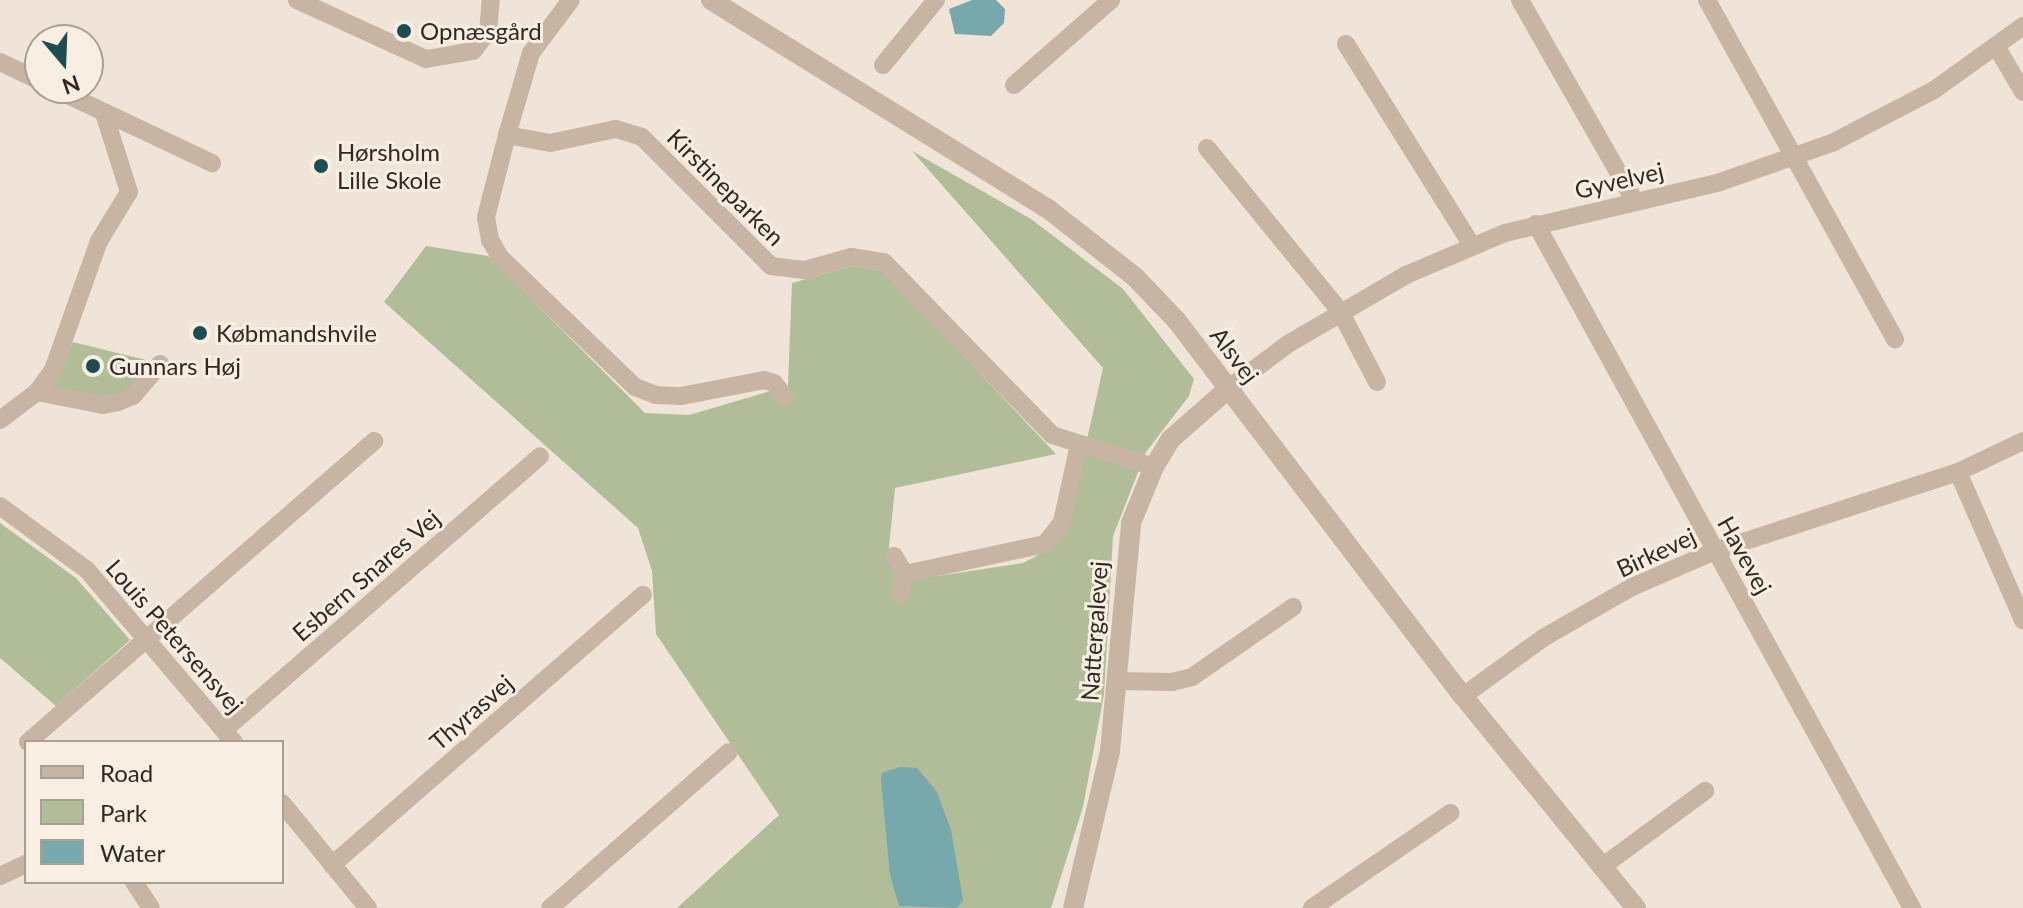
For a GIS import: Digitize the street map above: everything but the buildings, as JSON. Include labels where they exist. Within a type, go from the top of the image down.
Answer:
[{"type":"street","points":[[297,0],[426,59],[473,51],[488,32],[491,0]]},
{"type":"street","points":[[571,0],[531,53],[486,217],[490,240],[500,257],[635,387],[656,395],[681,396],[764,380],[774,383],[785,397]]},
{"type":"street","name":"Alsvej","points":[[711,0],[1087,237],[1177,321],[1463,696],[1636,908]]},
{"type":"street","points":[[883,65],[936,0]]},
{"type":"street","points":[[1014,85],[1111,0]]},
{"type":"street","points":[[1520,0],[1634,200]]},
{"type":"street","points":[[1707,0],[1895,339]]},
{"type":"street","name":"Gyvelvej","points":[[1229,388],[1340,311],[1472,246],[1536,224],[1720,182],[1796,157],[1895,113],[2023,26]]},
{"type":"street","points":[[1346,44],[1472,246]]},
{"type":"street","points":[[1996,46],[2023,92]]},
{"type":"street","points":[[0,62],[24,73]]},
{"type":"street","points":[[86,104],[212,163]]},
{"type":"street","points":[[0,420],[37,392],[68,337],[77,295],[99,241],[129,192],[104,113]]},
{"type":"street","name":"Kirstineparken","points":[[507,135],[550,143],[604,130],[633,133],[771,266],[805,270],[863,257],[892,267],[1052,435],[1154,467]]},
{"type":"street","points":[[1207,148],[1340,311],[1377,382]]},
{"type":"street","name":"Havevej","points":[[1536,224],[1912,908]]},
{"type":"street","points":[[37,392],[103,405],[118,402],[133,396],[160,364]]},
{"type":"street","name":"Nattergalevej","points":[[1073,908],[1099,814],[1119,681],[1125,554],[1154,467],[1190,420],[1229,388]]},
{"type":"street","points":[[31,740],[374,441]]},
{"type":"street","name":"Birkevej","points":[[1463,696],[1543,638],[1632,587],[1715,551],[1958,472],[2023,441]]},
{"type":"street","points":[[905,574],[1045,544],[1062,522],[1079,445]]},
{"type":"street","name":"Esbern Snares Vej","points":[[229,736],[540,456]]},
{"type":"street","points":[[1958,472],[2023,620]]},
{"type":"street","name":"Louis Petersensvej","points":[[0,506],[87,570],[229,736]]},
{"type":"street","points":[[894,556],[905,574],[900,594]]},
{"type":"street","name":"Thyrasvej","points":[[332,865],[643,595]]},
{"type":"street","points":[[1119,681],[1192,677],[1293,607]]},
{"type":"street","points":[[550,908],[729,752]]},
{"type":"street","points":[[1603,866],[1705,791]]},
{"type":"street","points":[[284,805],[368,908]]},
{"type":"street","points":[[1312,908],[1450,813]]},
{"type":"street","points":[[0,876],[24,865]]},
{"type":"street","points":[[135,884],[151,908]]},
{"type":"green space","points":[[912,151],[1031,219],[1123,289],[1194,379],[1189,396],[1146,452],[1113,536],[1104,694],[1083,807],[1051,908],[677,908],[779,815],[656,634],[652,571],[638,528],[384,302],[426,246],[488,256],[645,413],[689,415],[788,386],[792,283],[852,266],[883,271],[1056,454],[895,488],[888,557],[912,580],[1023,563],[1044,552],[1068,524],[1103,368]]},
{"type":"green space","points":[[73,342],[150,361],[128,390],[103,399],[50,389]]},
{"type":"green space","points":[[0,523],[76,578],[130,640],[56,706],[0,658]]},
{"type":"water","points":[[972,0],[996,0],[1005,9],[1004,23],[991,36],[955,34],[949,9]]},
{"type":"water","points":[[900,767],[917,768],[937,792],[951,830],[963,900],[957,908],[899,906],[890,875],[881,780],[882,773]]},
{"type":"place","name":"Opnæsgård","points":[[404,31]]},
{"type":"place","name":"Hørsholm Lille Skole","points":[[321,166]]},
{"type":"place","name":"Købmandshvile","points":[[200,333]]},
{"type":"place","name":"Gunnars Høj","points":[[93,366]]}]
